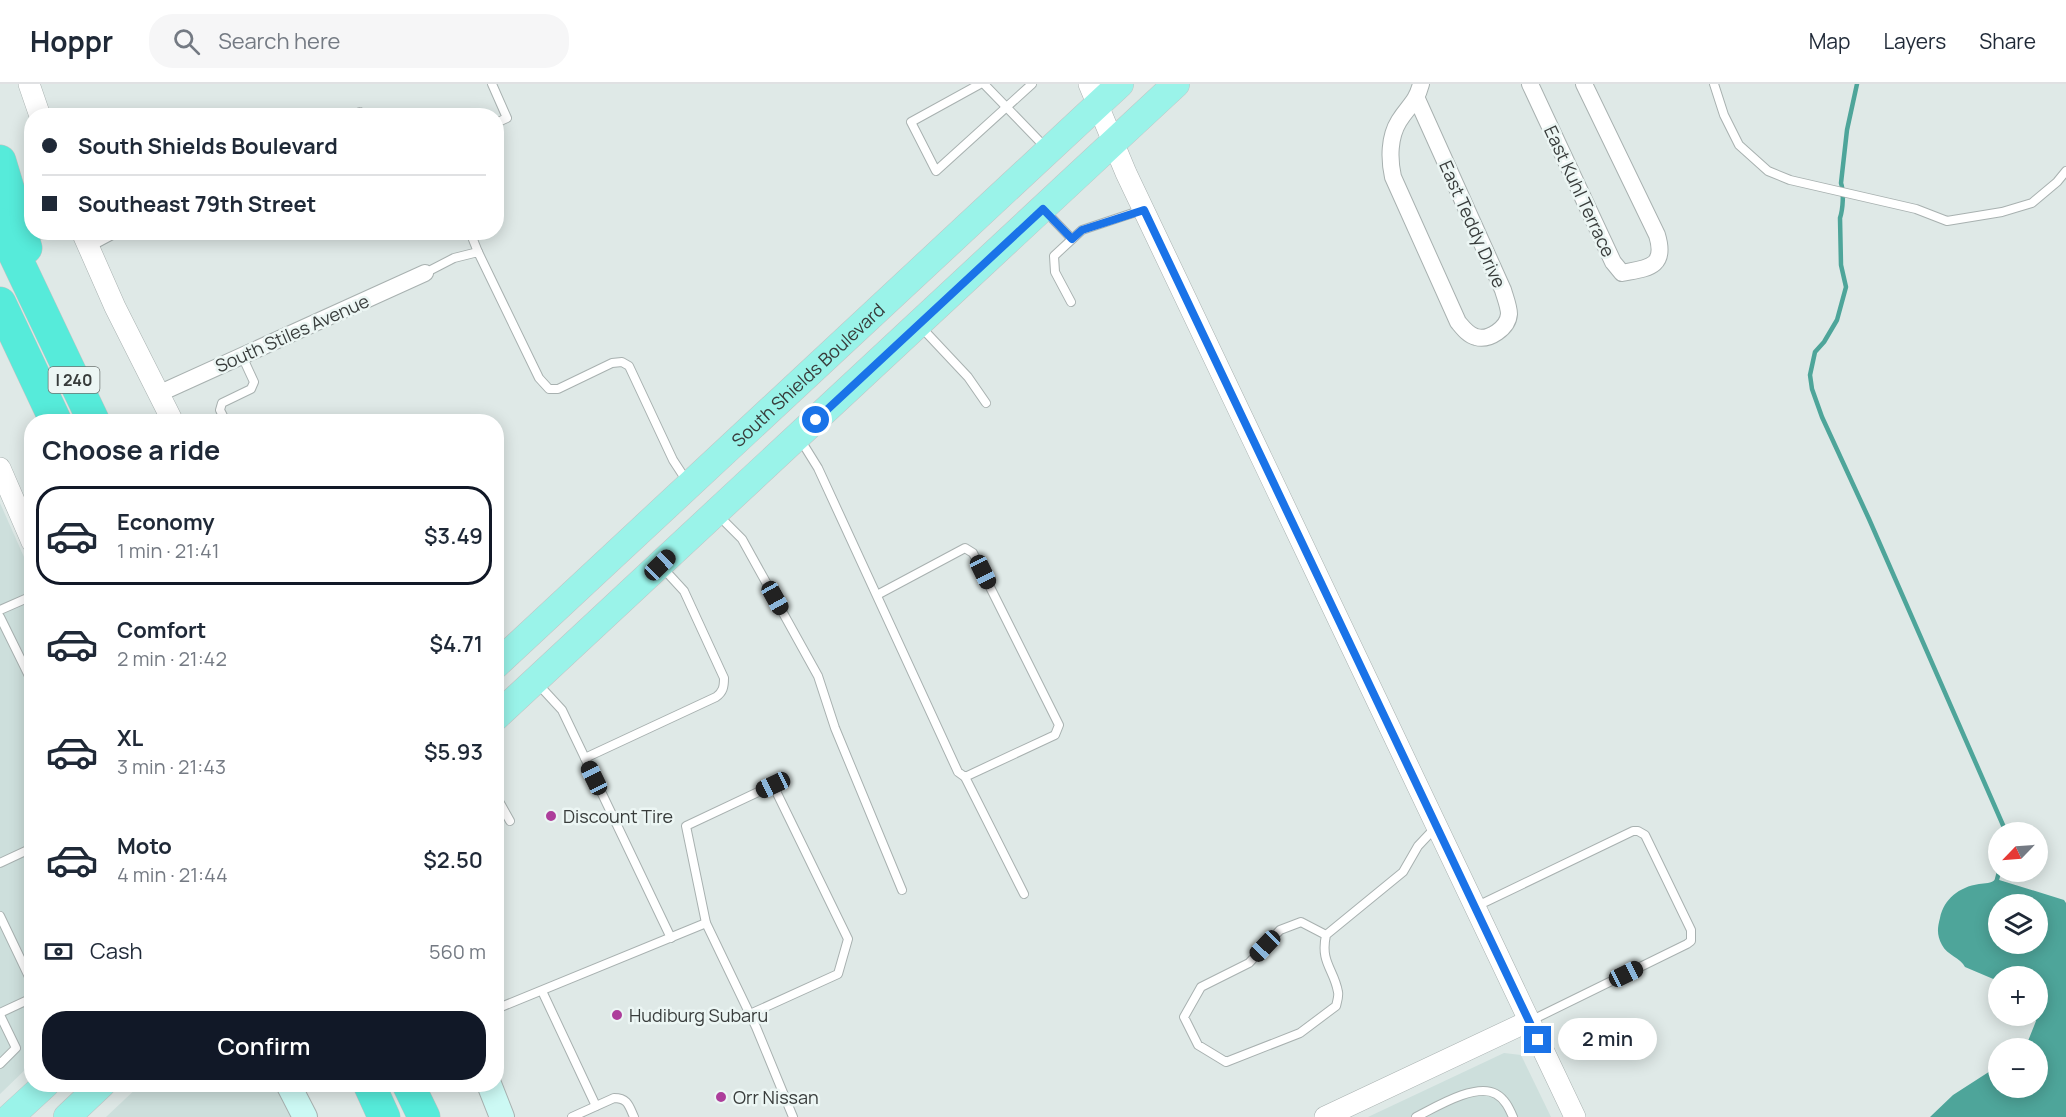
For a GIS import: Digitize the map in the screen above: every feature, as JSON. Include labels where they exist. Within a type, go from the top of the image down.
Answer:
[{"type":"highway","points":[[0,161],[53,338]]},
{"type":"highway","name":"I 240","points":[[0,224],[90,414]]},
{"type":"highway","name":"I 240","points":[[0,303],[52,414]]},
{"type":"highway","points":[[373,1092],[384,1117]]},
{"type":"highway","points":[[412,1092],[424,1117]]},
{"type":"main road","name":"South Shields Boulevard","points":[[504,656],[1049,151],[1094,94],[1120,84]]},
{"type":"main road","name":"South Shields Boulevard","points":[[504,710],[1176,84]]},
{"type":"main road","points":[[656,517],[683,543]]},
{"type":"main road","points":[[10,1117],[37,1092]]},
{"type":"main road","points":[[67,1117],[94,1092]]},
{"type":"main road","points":[[292,1092],[305,1117]]},
{"type":"main road","points":[[492,1092],[502,1117]]},
{"type":"street","points":[[29,84],[37,108]]},
{"type":"street","name":"East Kuhl Terrace","points":[[1530,84],[1613,262],[1622,273],[1647,269],[1656,262],[1660,255],[1661,247],[1657,235],[1584,84]]},
{"type":"street","name":"East Teddy Drive","points":[[1419,92],[1503,290],[1509,314],[1504,326],[1493,334],[1480,338],[1463,329],[1458,322],[1393,177],[1390,161],[1392,140],[1398,122],[1419,92]]},
{"type":"street","points":[[1094,94],[1144,210],[1575,1117]]},
{"type":"street","points":[[85,240],[169,414]]},
{"type":"street","name":"South Stiles Avenue","points":[[159,394],[425,273]]},
{"type":"street","points":[[0,468],[24,524]]},
{"type":"street","points":[[1325,1117],[1529,1021]]},
{"type":"lane","points":[[492,84],[503,108]]},
{"type":"lane","points":[[1032,84],[1006,108],[936,171],[910,122],[982,84],[1006,108],[1049,151]]},
{"type":"lane","points":[[1714,84],[1724,115],[1739,145],[1768,171],[1790,180],[1916,209],[1947,221],[2002,212],[2032,203],[2057,182],[2066,171]]},
{"type":"lane","points":[[1043,209],[1072,239]]},
{"type":"lane","points":[[1071,302],[1055,272],[1053,256],[1082,230],[1144,210]]},
{"type":"lane","points":[[473,240],[539,378],[549,389],[558,389],[612,363],[622,362],[629,366],[669,451],[690,486]]},
{"type":"lane","points":[[425,273],[454,258],[478,252]]},
{"type":"lane","points":[[918,325],[968,377],[986,403]]},
{"type":"lane","points":[[222,414],[220,410],[222,403],[251,389],[254,382],[242,356]]},
{"type":"lane","points":[[799,436],[818,468],[958,772],[965,777],[1024,894]]},
{"type":"lane","points":[[716,513],[742,539],[818,676],[835,728],[902,890]]},
{"type":"lane","points":[[877,595],[965,548],[974,553],[1059,725],[1055,735],[965,777]]},
{"type":"lane","points":[[585,758],[716,697],[721,694],[724,687],[724,678],[684,591],[660,565]]},
{"type":"lane","points":[[0,610],[24,600]]},
{"type":"lane","points":[[0,617],[24,666]]},
{"type":"lane","points":[[536,681],[562,710],[671,938]]},
{"type":"lane","points":[[750,1014],[838,974],[848,939],[773,785],[686,826],[706,923],[750,1014],[793,1117]]},
{"type":"lane","points":[[504,810],[510,821]]},
{"type":"lane","points":[[1326,935],[1301,922],[1280,930],[1249,963],[1201,987],[1184,1017],[1198,1045],[1226,1062],[1300,1033],[1336,1006],[1339,993],[1325,956],[1323,947],[1326,935],[1403,872],[1418,846],[1437,825]]},
{"type":"lane","points":[[1475,907],[1633,831],[1638,831],[1645,835],[1691,930],[1691,941],[1687,944],[1529,1021]]},
{"type":"lane","points":[[0,863],[24,852]]},
{"type":"lane","points":[[0,916],[24,966]]},
{"type":"lane","points":[[504,1006],[706,923]]},
{"type":"lane","points":[[542,991],[596,1106]]},
{"type":"lane","points":[[0,1064],[16,1048],[0,1014],[24,1003]]},
{"type":"lane","points":[[1416,1117],[1463,1095],[1478,1091],[1497,1094],[1505,1101],[1513,1117]]},
{"type":"lane","points":[[572,1117],[614,1098],[621,1098],[628,1102],[634,1117]]},
{"type":"shaded area","points":[[0,503],[24,557],[24,1071],[0,1094]]},
{"type":"shaded area","points":[[2006,882],[2045,894],[1988,894],[1988,954],[2048,954],[2048,895],[2064,900],[2066,903],[2066,1117],[1930,1117],[1953,1095],[1988,1072],[1988,1098],[2048,1098],[2048,1038],[2029,1038],[2034,1026],[2048,1026],[2048,966],[1988,966],[1988,977],[1965,967],[1944,948],[1938,935],[1942,911],[1954,895],[1965,888]]},
{"type":"shaded area","points":[[1504,1053],[1521,1055],[1551,1117],[1368,1117]]},
{"type":"shaded area","points":[[133,1092],[280,1092],[293,1117],[106,1117]]},
{"type":"waterway","points":[[1857,84],[1847,130],[1841,183],[1843,196],[1840,218],[1841,265],[1846,287],[1837,320],[1815,352],[1810,375],[1812,389],[1822,417],[2002,822]]},
{"type":"place","name":"Discount Tire","points":[[551,816]]},
{"type":"place","name":"Hudiburg Subaru","points":[[617,1015]]},
{"type":"place","name":"Orr Nissan","points":[[721,1097]]},
{"type":"route","points":[[816,420],[1043,209],[1072,239],[1082,230],[1144,210],[1538,1040]]}]
